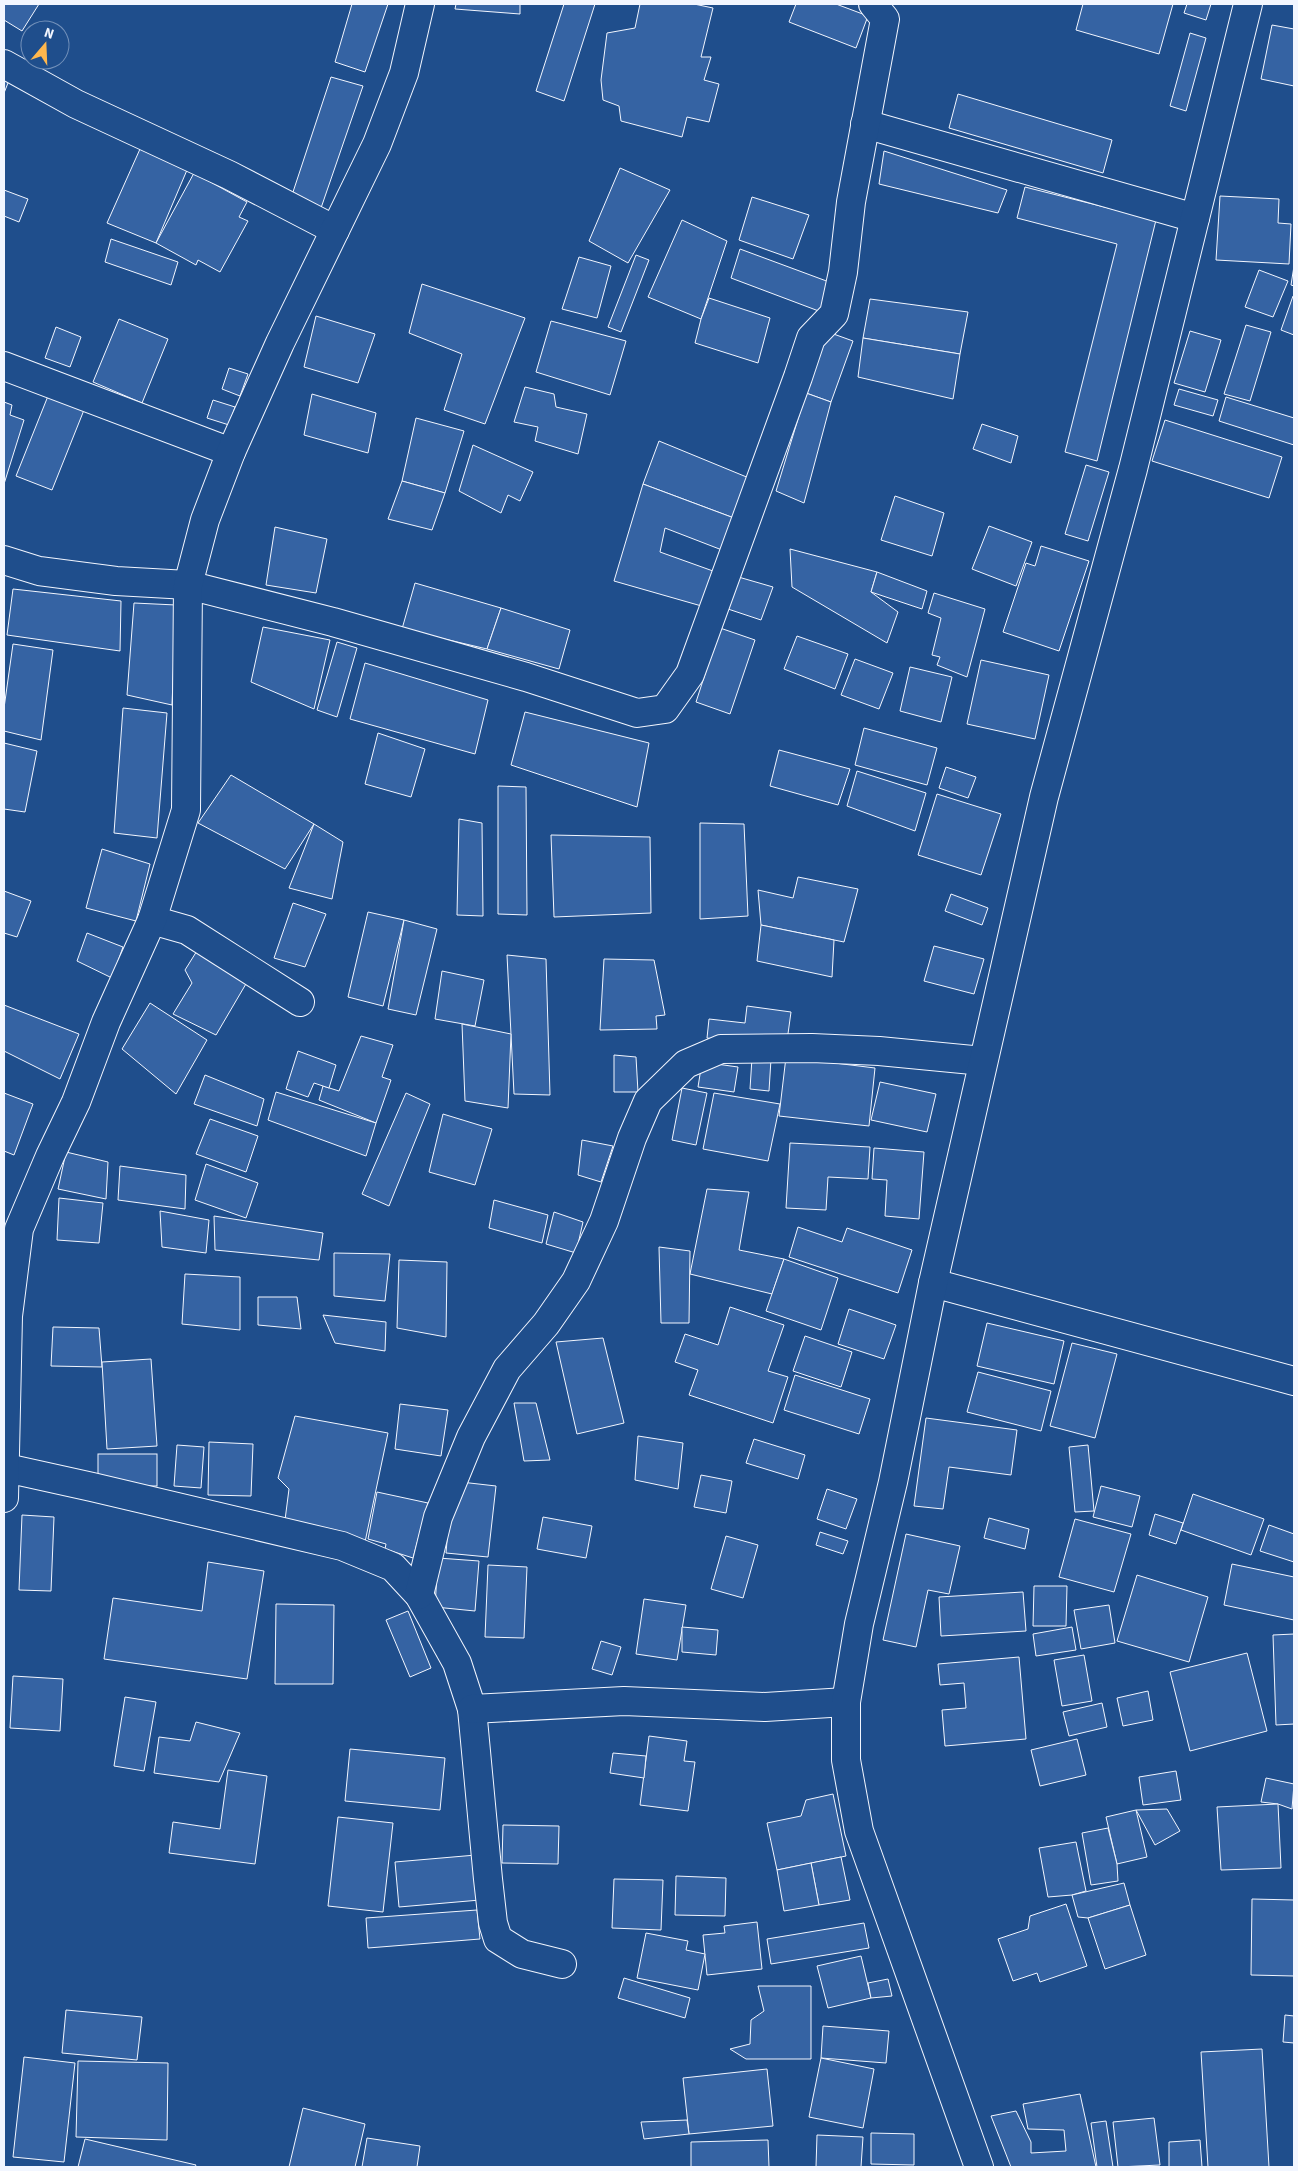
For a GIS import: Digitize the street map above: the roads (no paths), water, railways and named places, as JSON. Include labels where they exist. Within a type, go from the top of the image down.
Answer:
[{"type":"street","points":[[4,1498],[11,1228],[50,1156],[76,1102],[106,1022],[152,920],[186,810],[188,585],[205,520],[232,452],[280,344],[384,126],[404,73],[420,4]]},
{"type":"street","points":[[4,560],[39,571],[58,574],[116,581],[188,585],[342,625],[517,675],[637,712],[665,709],[690,674],[811,338],[834,314],[843,272],[851,202],[884,19],[873,4]]},
{"type":"street","points":[[979,2167],[859,1831],[846,1760],[846,1702],[859,1624],[893,1482],[933,1283],[1044,797],[1131,478],[1248,4]]},
{"type":"street","points":[[4,64],[76,104],[229,175],[335,230]]},
{"type":"street","points":[[865,124],[1195,218]]},
{"type":"street","points":[[4,366],[232,452]]},
{"type":"street","points":[[152,920],[187,930],[300,1002]]},
{"type":"street","points":[[419,1595],[438,1517],[471,1438],[507,1368],[546,1324],[576,1281],[604,1221],[632,1138],[648,1101],[686,1064],[720,1049],[794,1048],[879,1051],[983,1061]]},
{"type":"street","points":[[933,1283],[1294,1381]]},
{"type":"street","points":[[6,1468],[342,1546],[393,1567],[419,1595],[458,1663],[472,1709],[489,1888],[493,1923],[498,1939],[522,1954],[562,1964]]},
{"type":"street","points":[[472,1709],[624,1701],[765,1707],[846,1702]]}]
